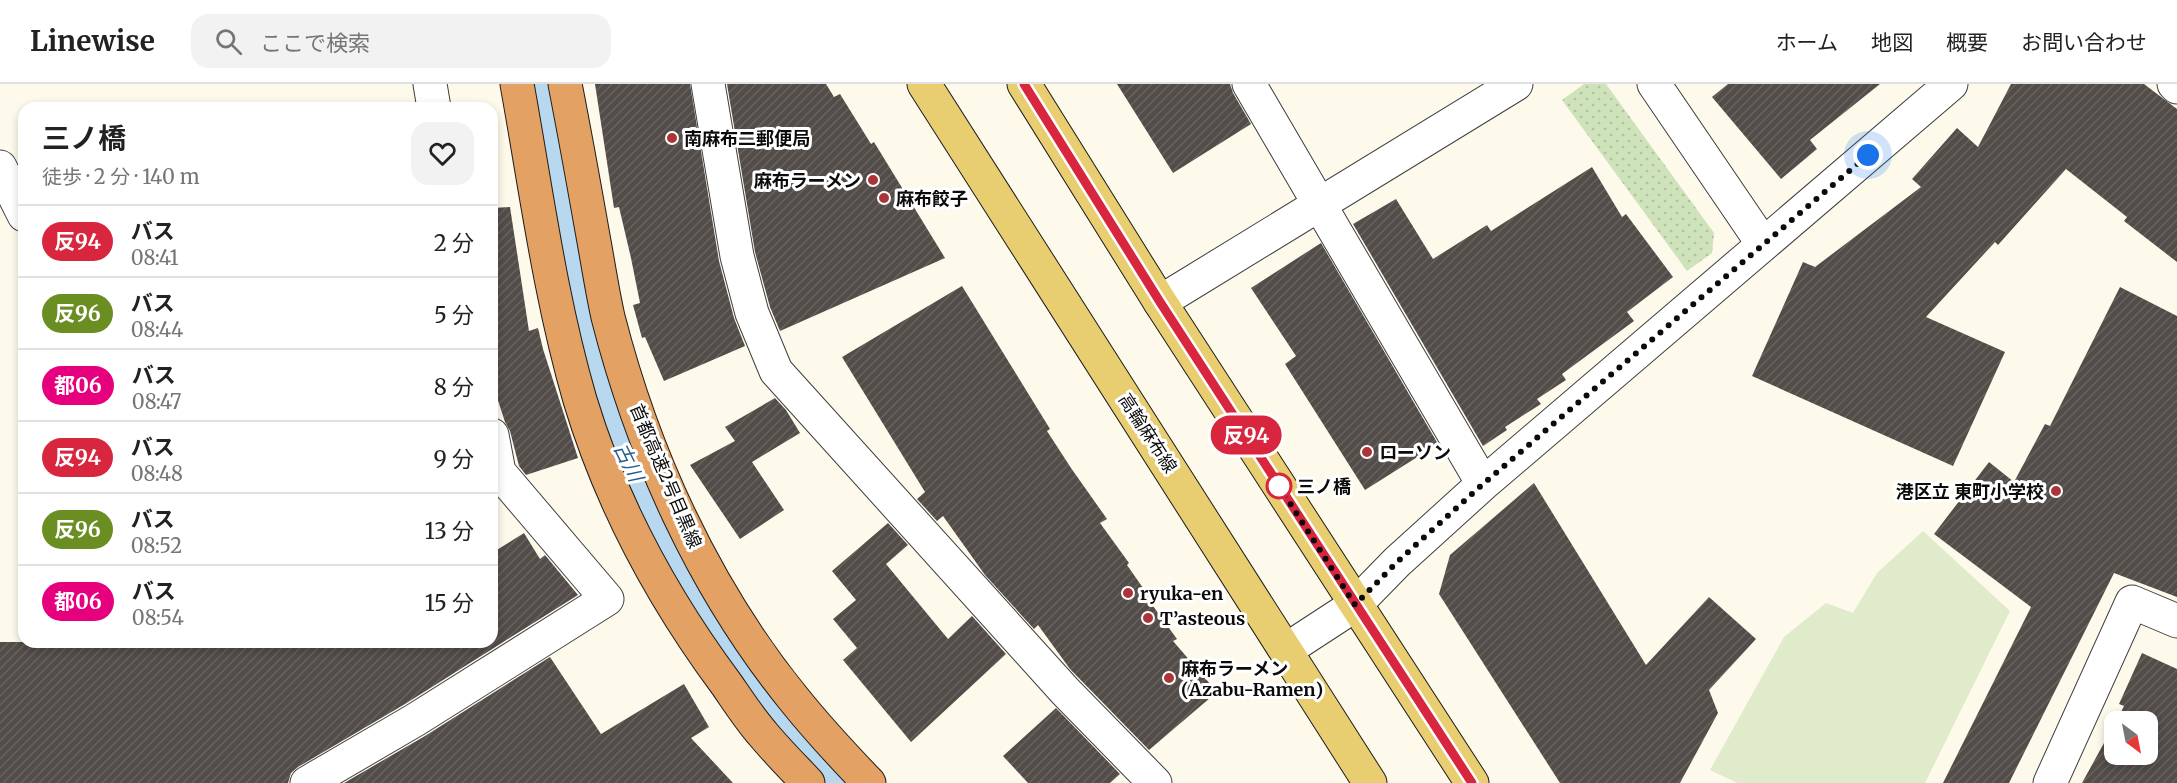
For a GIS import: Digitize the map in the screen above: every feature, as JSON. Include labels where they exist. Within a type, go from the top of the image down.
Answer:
[{"type":"highway","points":[[517,84],[562,330],[581,401],[605,470],[632,532],[662,587],[705,656],[761,732],[808,783]]},
{"type":"highway","name":"首都高速2号目黒線","points":[[565,84],[608,315],[627,385],[651,452],[705,566],[745,632],[793,699],[869,783]]},
{"type":"main road","name":"高輪麻布線","points":[[924,84],[1286,650],[1366,781]]},
{"type":"main road","points":[[1024,84],[1160,302],[1472,783]]},
{"type":"street","points":[[430,84],[433,102]]},
{"type":"street","points":[[708,84],[737,256],[752,313],[776,371],[1065,691],[1155,783]]},
{"type":"street","points":[[1249,84],[1483,484]]},
{"type":"street","points":[[1160,302],[1516,84]]},
{"type":"street","points":[[1654,84],[1763,244]]},
{"type":"street","points":[[1286,650],[1355,605],[1397,562],[1483,484],[1950,84]]},
{"type":"street","points":[[0,167],[18,203]]},
{"type":"street","points":[[307,783],[415,720],[607,599],[499,472],[498,467]]},
{"type":"street","points":[[2050,783],[2132,602],[2177,621]]},
{"type":"green space","points":[[1584,84],[1606,84],[1714,233],[1712,253],[1687,271],[1562,100]]},
{"type":"green space","points":[[1923,531],[2010,611],[1925,783],[1737,783],[1710,770],[1784,637],[1826,603],[1853,613],[1877,573]]},
{"type":"building","points":[[595,84],[690,84],[719,261],[734,318],[745,346],[664,381],[645,337],[642,338],[633,305],[640,303],[619,207],[614,208]]},
{"type":"building","points":[[727,84],[826,84],[834,97],[840,94],[871,144],[874,142],[945,258],[780,331],[770,307],[755,252]]},
{"type":"building","points":[[1117,84],[1230,84],[1251,124],[1173,173]]},
{"type":"building","points":[[1728,84],[1880,84],[1810,140],[1817,149],[1781,179],[1712,97]]},
{"type":"building","points":[[2011,84],[2144,84],[2177,109],[2177,262],[2124,221],[2127,217],[2066,169],[1998,245],[1995,242],[1926,317],[2005,352],[1953,466],[1752,376],[1803,262],[1815,267],[1921,187],[1912,179],[1957,128],[1978,147]]},
{"type":"building","points":[[1592,167],[1622,217],[1626,214],[1673,277],[1627,312],[1634,321],[1562,374],[1566,380],[1537,399],[1541,404],[1505,427],[1507,430],[1483,446],[1353,224],[1396,199],[1433,259],[1487,225],[1491,231]]},
{"type":"building","points":[[510,207],[529,331],[538,328],[578,458],[526,475],[519,466],[510,431],[498,400],[498,208]]},
{"type":"building","points":[[1321,243],[1438,444],[1365,490],[1285,364],[1296,356],[1251,288]]},
{"type":"building","points":[[962,286],[1050,429],[1047,431],[1107,519],[1100,523],[1129,563],[1127,565],[1150,598],[1148,599],[1177,639],[1173,641],[1217,692],[1149,750],[1070,669],[1038,625],[1034,629],[985,575],[943,516],[937,521],[917,499],[925,492],[842,357]]},
{"type":"building","points":[[2120,287],[2177,316],[2177,597],[2114,573],[2009,783],[1943,783],[2031,607],[1934,534],[1989,462],[2014,482],[2045,424],[2050,426]]},
{"type":"building","points":[[775,398],[786,410],[800,433],[752,462],[784,510],[740,539],[690,465],[735,441],[725,427]]},
{"type":"building","points":[[1534,483],[1646,665],[1709,597],[1756,639],[1709,690],[1718,713],[1680,783],[1560,783],[1439,594],[1450,555]]},
{"type":"building","points":[[888,523],[908,545],[886,564],[948,639],[972,616],[1006,654],[911,742],[843,660],[857,648],[833,619],[856,600],[832,571]]},
{"type":"building","points":[[524,533],[540,559],[545,555],[578,595],[498,645],[498,549]]},
{"type":"building","points":[[0,642],[18,642],[18,648],[494,648],[298,767],[291,773],[288,783],[0,783]]},
{"type":"building","points":[[2142,653],[2177,669],[2177,783],[2082,783],[2104,743],[2104,765],[2158,765],[2158,711],[2122,711],[2124,706],[2119,704]]},
{"type":"building","points":[[550,657],[601,734],[684,684],[709,727],[691,738],[733,783],[344,783],[425,736]]},
{"type":"building","points":[[1056,708],[1120,774],[1110,783],[1028,783],[1003,756]]},
{"type":"waterway","name":"古川","points":[[540,84],[586,318],[614,432],[692,591],[783,717],[843,783]]},
{"type":"bus line","name":"反94","points":[[1024,84],[1160,302],[1472,783]]},
{"type":"place","name":"南麻布二郵便局","points":[[672,138]]},
{"type":"place","name":"麻布ラーメン","points":[[873,180]]},
{"type":"place","name":"麻布餃子","points":[[884,198]]},
{"type":"place","name":"ローソン","points":[[1367,452]]},
{"type":"place","name":"三ノ橋","points":[[1279,486]]},
{"type":"place","name":"港区立 東町小学校","points":[[2056,491]]},
{"type":"place","name":"ryuka-en","points":[[1128,593]]},
{"type":"place","name":"T’asteous","points":[[1148,618]]},
{"type":"place","name":"麻布ラーメン (Azabu-Ramen)","points":[[1169,678]]},
{"type":"route","points":[[1279,486],[1355,605],[1397,562],[1483,484],[1868,155]]}]
